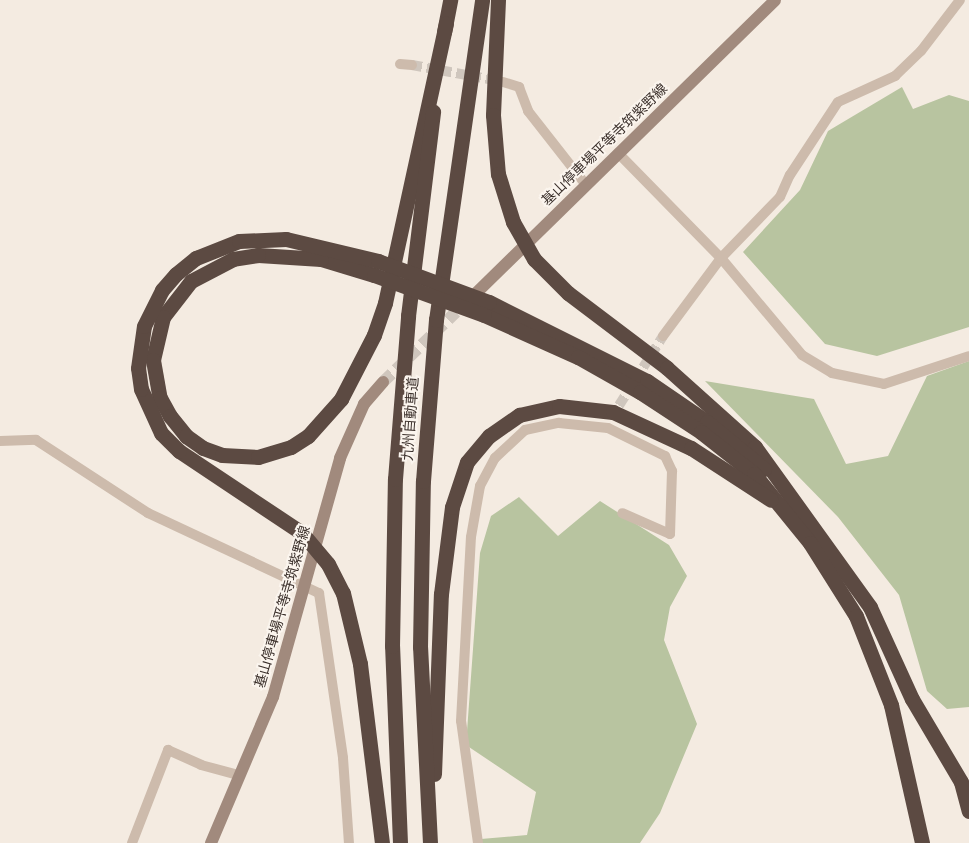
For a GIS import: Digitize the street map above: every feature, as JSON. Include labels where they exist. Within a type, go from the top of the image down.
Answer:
[{"type":"highway","name":"九州自動車道","points":[[400,843],[392,646],[395,479],[408,316],[450,0]]},
{"type":"highway","name":"九州自動車道","points":[[430,843],[420,646],[423,482],[436,320],[482,0]]},
{"type":"highway","points":[[498,0],[493,114],[498,174],[513,222],[534,259],[568,293],[667,368],[755,447],[870,607],[912,699],[961,782],[969,811]]},
{"type":"highway","points":[[376,268],[321,259],[258,255],[233,259],[191,281],[163,317],[153,360],[160,398],[170,416],[186,436],[203,448],[222,455],[258,457],[292,447],[308,436],[341,399],[374,335],[385,303],[446,24]]},
{"type":"highway","points":[[382,843],[360,664],[343,593],[328,564],[302,534],[179,451],[161,432],[140,382],[139,346],[144,326],[162,290],[176,274],[196,258],[239,242],[286,239],[376,268],[486,309],[647,381],[708,422],[781,484]]},
{"type":"highway","points":[[486,309],[640,392],[701,432],[754,474],[771,500],[810,544],[856,616],[891,705],[922,843]]},
{"type":"highway","points":[[430,843],[441,594],[452,507],[467,462],[489,436],[519,415],[558,406],[613,412],[691,448],[771,500]]},
{"type":"main road","name":"基山停車場平等寺筑紫野線","points":[[456,312],[775,0]]},
{"type":"main road","name":"基山停車場平等寺筑紫野線","points":[[211,843],[239,774],[274,697],[306,587],[340,458],[364,404],[383,382]]},
{"type":"street","points":[[663,336],[721,258],[780,197],[790,175],[838,102],[895,76],[921,51],[960,0]]},
{"type":"street","points":[[400,64],[412,65]]},
{"type":"street","points":[[503,82],[519,87],[528,111],[586,185]]},
{"type":"street","points":[[618,153],[721,258],[802,355],[832,373],[884,384],[969,356]]},
{"type":"street","points":[[478,843],[461,721],[471,537],[480,486],[495,458],[525,430],[559,423],[609,424],[665,456],[672,471],[670,534],[622,513]]},
{"type":"street","points":[[0,441],[36,440],[148,513],[319,592],[326,626],[343,758],[349,843]]},
{"type":"street","points":[[132,843],[168,750],[201,765],[239,774]]},
{"type":"green space","points":[[902,87],[913,109],[949,95],[969,101],[969,327],[877,356],[825,344],[743,252],[800,190],[828,131]]},
{"type":"green space","points":[[969,361],[969,707],[947,709],[927,691],[899,595],[838,517],[705,381],[814,399],[846,464],[888,456],[927,376]]},
{"type":"green space","points":[[519,497],[558,536],[600,501],[669,545],[687,576],[670,607],[664,640],[697,724],[660,813],[640,843],[481,843],[481,839],[527,835],[536,792],[466,745],[480,553],[491,516]]},
{"type":"tunnel","points":[[412,65],[499,81]]},
{"type":"tunnel","points":[[383,382],[456,312]]},
{"type":"tunnel","points":[[611,418],[663,336]]}]
